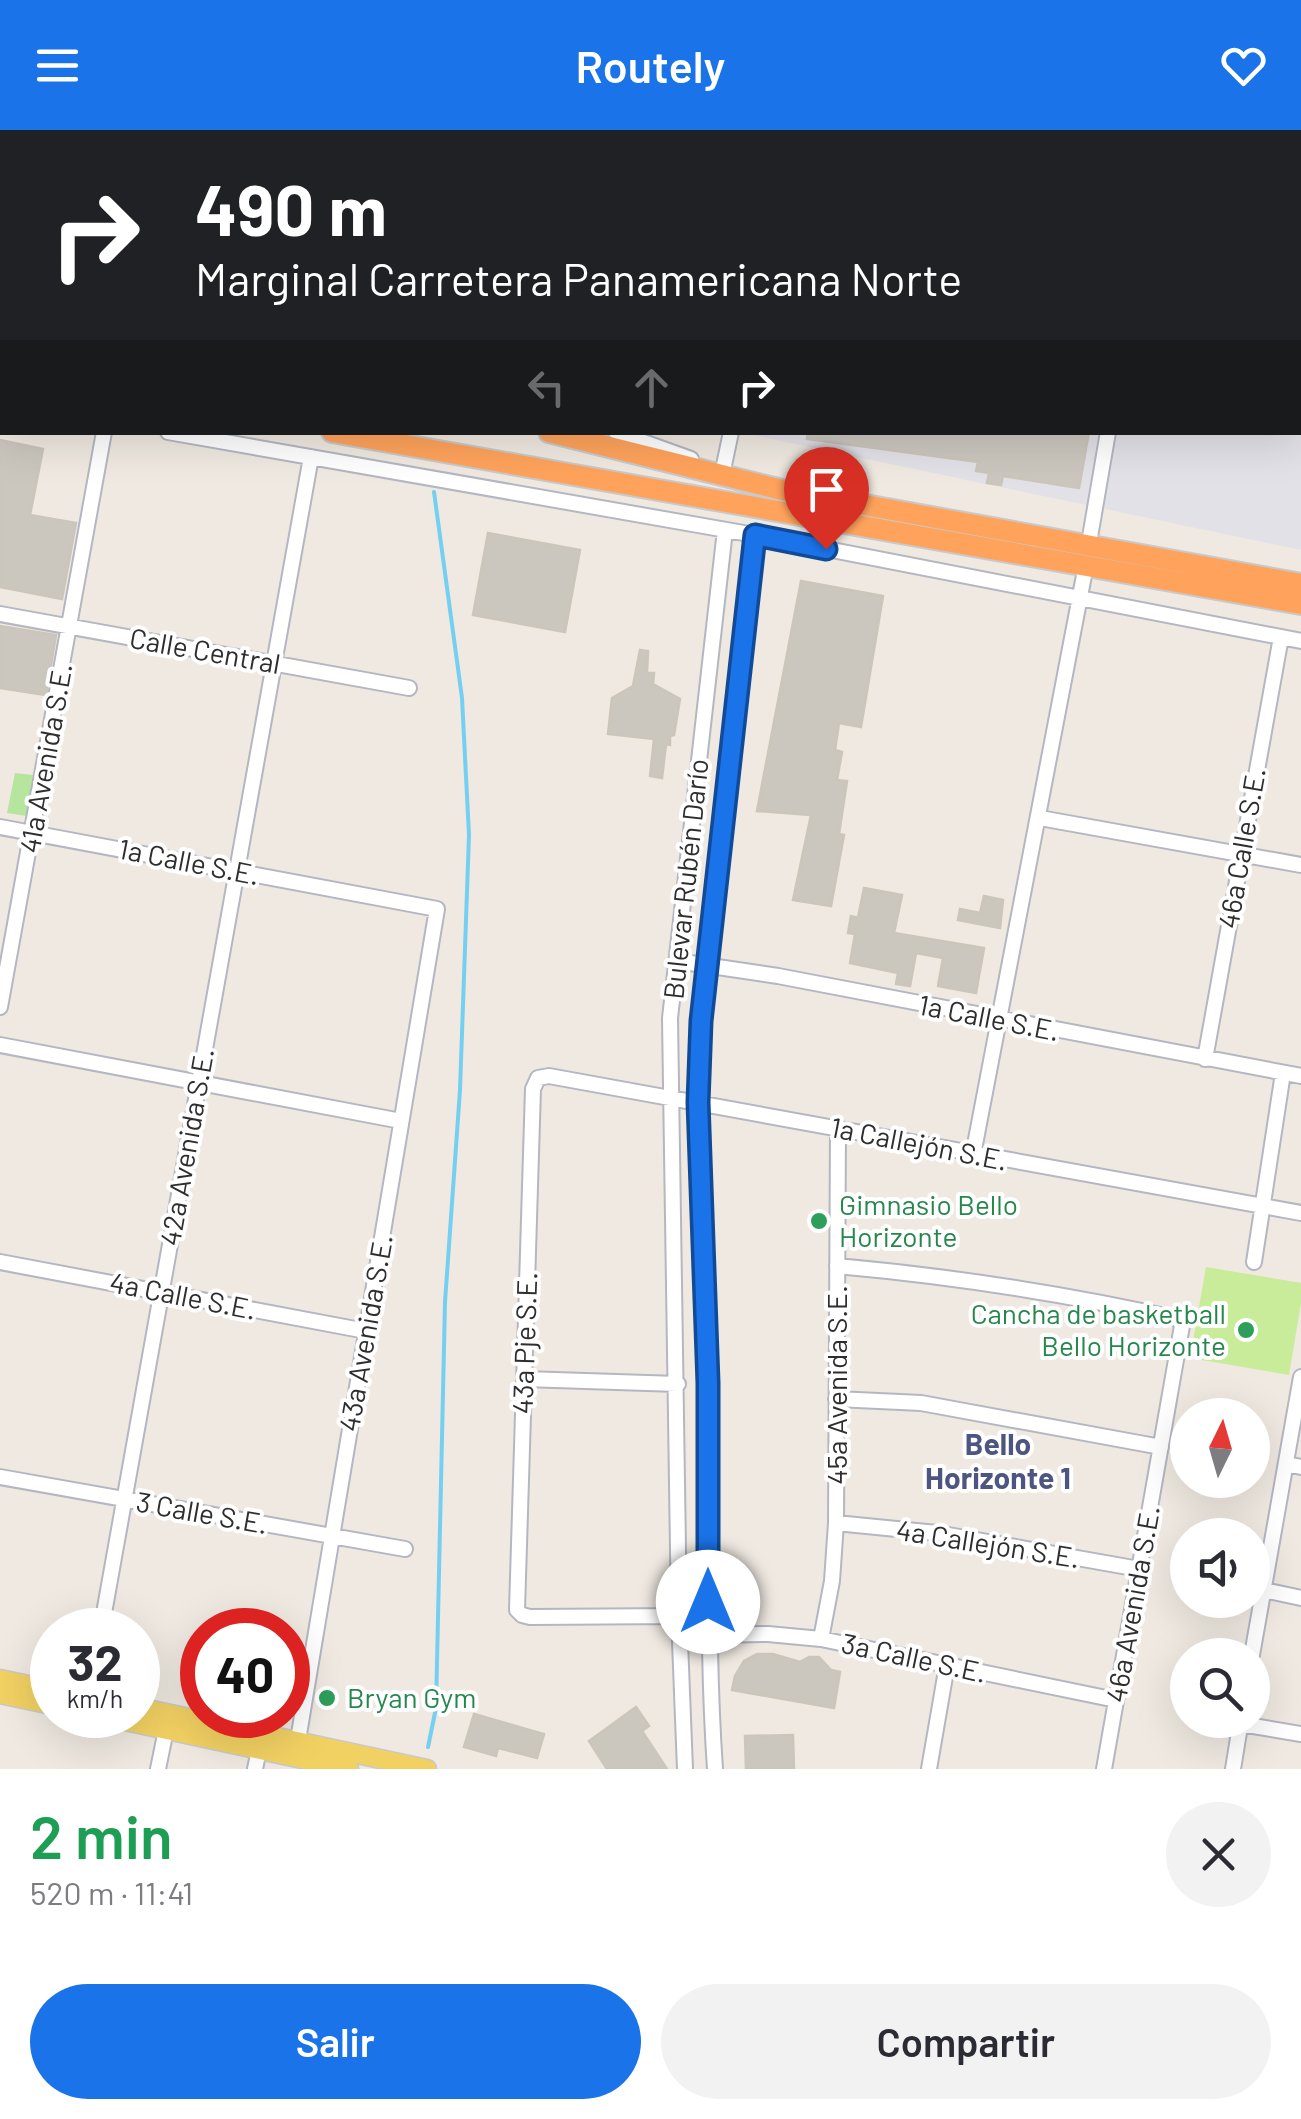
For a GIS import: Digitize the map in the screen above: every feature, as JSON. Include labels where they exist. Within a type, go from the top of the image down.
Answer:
[{"type":"highway","points":[[349,435],[1301,604]]},
{"type":"highway","points":[[561,435],[782,490],[1301,584]]},
{"type":"main road","points":[[0,1679],[30,1685]]},
{"type":"main road","points":[[0,1694],[30,1701]]},
{"type":"main road","points":[[160,1713],[261,1742]]},
{"type":"main road","points":[[160,1729],[427,1769]]},
{"type":"main road","points":[[296,1749],[349,1769]]},
{"type":"street","name":"41a Avenida S.E.","points":[[0,1007],[103,435]]},
{"type":"street","points":[[185,435],[755,535],[1301,641]]},
{"type":"street","points":[[624,435],[782,490]]},
{"type":"street","points":[[723,470],[730,435]]},
{"type":"street","points":[[1089,543],[1107,435]]},
{"type":"street","name":"42a Avenida S.E.","points":[[105,1608],[311,457]]},
{"type":"street","name":"Bulevar Rubén Darío","points":[[685,1769],[670,1018],[726,530]]},
{"type":"street","name":"Bulevar Rubén Darío","points":[[715,1769],[708,1636],[708,1383],[698,1102],[701,1021],[755,535]]},
{"type":"street","points":[[974,1155],[1086,565]]},
{"type":"street","name":"Calle Central","points":[[0,614],[409,688]]},
{"type":"street","name":"46a Calle S.E.","points":[[1205,1059],[1281,637]]},
{"type":"street","points":[[1040,818],[1301,864]]},
{"type":"street","name":"1a Calle S.E.","points":[[0,827],[437,909]]},
{"type":"street","name":"43a Avenida S.E.","points":[[296,1749],[437,909]]},
{"type":"street","name":"1a Calle S.E.","points":[[677,962],[778,976],[1301,1076]]},
{"type":"street","points":[[0,1045],[401,1122]]},
{"type":"street","points":[[1254,1262],[1284,1072]]},
{"type":"street","name":"1a Callejón S.E.","points":[[538,1078],[550,1076],[669,1096],[1301,1213]]},
{"type":"street","name":"43a Pje S.E.","points":[[538,1078],[533,1089],[518,1610],[530,1618],[679,1616]]},
{"type":"street","name":"45a Avenida S.E.","points":[[821,1639],[832,1581],[836,1523],[838,1129]]},
{"type":"street","name":"4a Calle S.E.","points":[[0,1262],[366,1330]]},
{"type":"street","name":"46a Avenida S.E.","points":[[837,1266],[953,1276],[1069,1294],[1182,1320],[1104,1769]]},
{"type":"street","points":[[1270,1564],[1293,1466],[1301,1377]]},
{"type":"street","points":[[524,1379],[678,1384]]},
{"type":"street","points":[[836,1399],[922,1402],[1160,1447]]},
{"type":"street","name":"3 Calle S.E.","points":[[0,1477],[405,1549]]},
{"type":"street","name":"4a Callejón S.E.","points":[[836,1523],[937,1533],[1139,1569]]},
{"type":"street","points":[[1270,1591],[1301,1598]]},
{"type":"street","name":"3a Calle S.E.","points":[[708,1636],[768,1634],[821,1639],[1116,1700]]},
{"type":"street","points":[[930,1769],[947,1665]]},
{"type":"street","points":[[1270,1728],[1301,1734]]},
{"type":"street","points":[[158,1769],[166,1730]]},
{"type":"street","points":[[1233,1769],[1238,1738]]},
{"type":"street","points":[[255,1769],[261,1742]]},
{"type":"shaded area","points":[[753,435],[1301,435],[1301,550]]},
{"type":"green space","points":[[15,773],[33,775],[27,816],[7,813]]},
{"type":"green space","name":"Cancha de basketball Bello Horizonte","points":[[1206,1267],[1301,1283],[1289,1375],[1190,1358]]},
{"type":"building","points":[[808,435],[1088,435],[1079,488],[1003,476],[1001,485],[987,483],[989,473],[976,471],[978,462],[807,439]]},
{"type":"building","points":[[0,440],[43,449],[30,515],[76,523],[62,599],[0,587]]},
{"type":"building","points":[[488,533],[580,550],[565,632],[473,615]]},
{"type":"building","points":[[801,581],[883,596],[861,727],[839,723],[835,750],[842,752],[837,780],[847,781],[839,834],[844,835],[831,906],[793,900],[811,815],[757,811]]},
{"type":"building","points":[[0,626],[56,635],[46,695],[0,688]]},
{"type":"building","points":[[640,650],[648,651],[647,673],[654,673],[653,684],[680,699],[674,735],[670,736],[670,745],[666,744],[662,778],[650,776],[654,739],[608,734],[612,698],[633,686]]},
{"type":"building","points":[[864,888],[902,895],[894,933],[984,948],[976,993],[938,986],[943,958],[916,953],[910,986],[896,984],[898,973],[850,963],[855,934],[848,933],[851,916],[858,918]]},
{"type":"building","points":[[984,896],[1003,900],[1000,928],[958,920],[960,909],[980,913]]},
{"type":"building","points":[[757,1654],[800,1662],[819,1657],[831,1670],[840,1672],[834,1708],[732,1690],[744,1661]]},
{"type":"building","points":[[636,1707],[649,1726],[642,1731],[667,1769],[607,1769],[589,1741]]},
{"type":"building","points":[[474,1714],[544,1734],[537,1758],[498,1748],[496,1756],[464,1747]]},
{"type":"building","points":[[793,1735],[794,1769],[746,1769],[745,1736]]},
{"type":"waterway","points":[[428,1747],[436,1708],[445,1302],[460,1090],[469,835],[462,698],[434,492]]},
{"type":"place","name":"Gimnasio Bello Horizonte","points":[[819,1221]]},
{"type":"place","name":"Cancha de basketball Bello Horizonte","points":[[1246,1330]]},
{"type":"place","name":"Bryan Gym","points":[[327,1698]]},
{"type":"district","name":"Bello Horizonte 1","points":[[998,1462]]},
{"type":"route","points":[[708,1602],[708,1383],[698,1102],[701,1021],[755,535],[826,549]]}]
